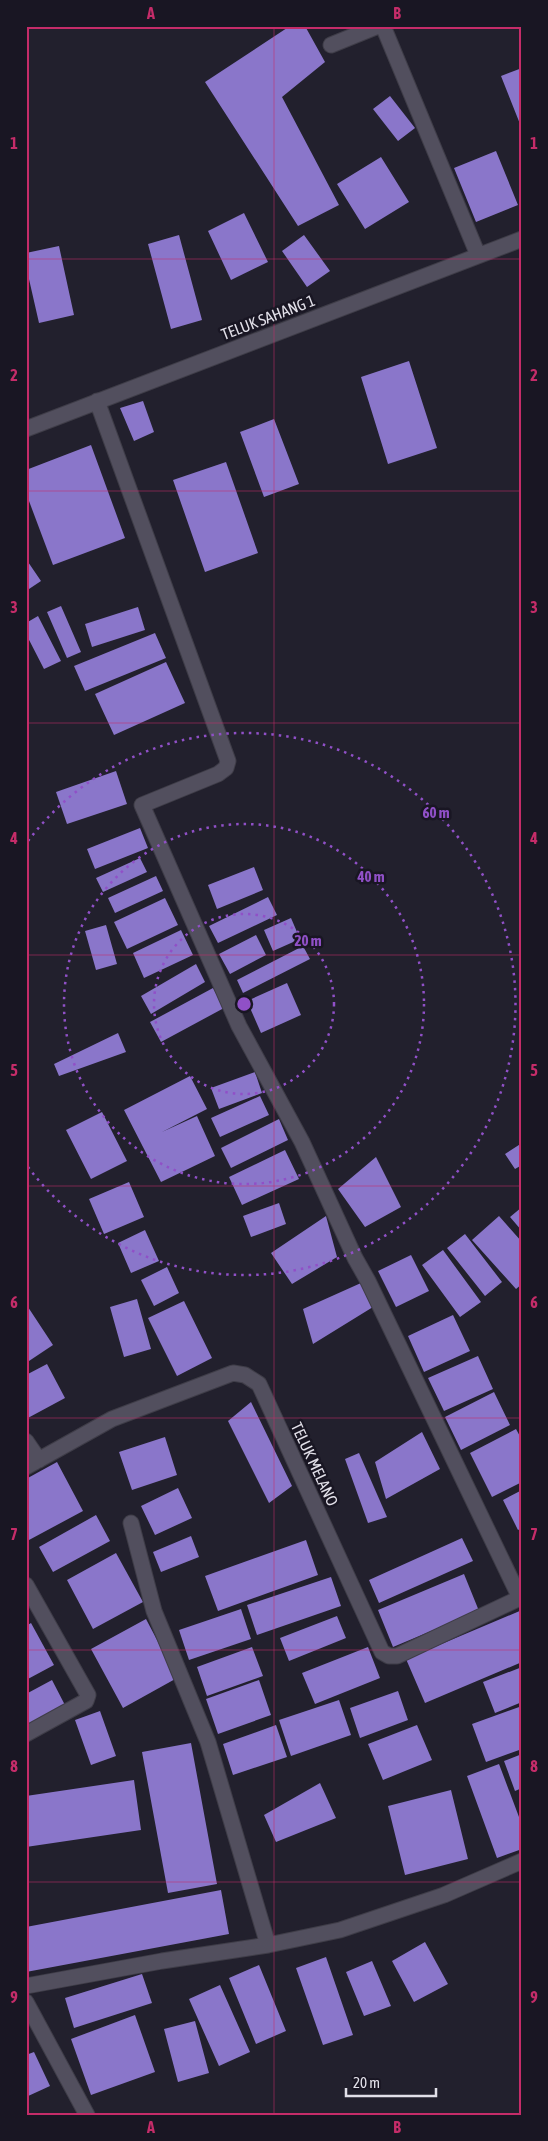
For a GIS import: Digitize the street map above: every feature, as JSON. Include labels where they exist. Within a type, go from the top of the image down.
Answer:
[{"type":"street","points":[[331,45],[378,26]]},
{"type":"street","points":[[383,26],[478,255]]},
{"type":"street","name":"TELUK SAHANG 1","points":[[26,429],[522,239]]},
{"type":"street","points":[[97,401],[228,760],[226,768],[218,774],[142,805],[239,1026],[302,1142],[354,1258],[368,1281],[521,1597]]},
{"type":"street","name":"TELUK MELANO","points":[[33,1463],[112,1420],[233,1373],[246,1375],[259,1384],[382,1652],[389,1656],[397,1656],[521,1597]]},
{"type":"street","points":[[26,1441],[33,1463]]},
{"type":"street","points":[[131,1524],[154,1611],[208,1742],[268,1945]]},
{"type":"street","points":[[26,1585],[88,1695],[86,1701],[26,1734]]},
{"type":"street","points":[[26,1986],[162,1961],[268,1945],[340,1930],[444,1895],[522,1861]]},
{"type":"street","points":[[26,2002],[86,2115]]},
{"type":"building","points":[[290,26],[305,26],[325,62],[282,97],[339,205],[298,226],[205,82]]},
{"type":"building","points":[[522,68],[522,129],[501,76]]},
{"type":"building","points":[[390,96],[415,128],[398,141],[373,109]]},
{"type":"building","points":[[496,151],[518,205],[476,222],[454,168]]},
{"type":"building","points":[[381,157],[409,202],[365,229],[337,184]]},
{"type":"building","points":[[244,213],[268,262],[231,280],[208,231]]},
{"type":"building","points":[[179,235],[202,320],[171,329],[148,244]]},
{"type":"building","points":[[304,235],[330,271],[307,287],[282,251]]},
{"type":"building","points":[[59,246],[74,315],[39,323],[26,266],[26,253]]},
{"type":"building","points":[[409,361],[437,448],[388,464],[361,377]]},
{"type":"building","points":[[143,401],[154,432],[134,441],[120,408]]},
{"type":"building","points":[[274,419],[299,484],[264,497],[240,432]]},
{"type":"building","points":[[91,445],[125,538],[53,565],[26,493],[26,470]]},
{"type":"building","points":[[226,462],[258,553],[205,572],[173,480]]},
{"type":"building","points":[[26,559],[41,581],[26,591]]},
{"type":"building","points":[[61,606],[81,652],[67,658],[47,612]]},
{"type":"building","points":[[138,607],[145,630],[92,647],[85,624]]},
{"type":"building","points":[[38,616],[61,661],[44,669],[26,634],[26,623]]},
{"type":"building","points":[[155,633],[166,658],[85,691],[74,666]]},
{"type":"building","points":[[166,662],[185,703],[114,735],[95,694]]},
{"type":"building","points":[[116,771],[127,804],[67,824],[56,792]]},
{"type":"building","points":[[140,828],[148,848],[95,869],[87,849]]},
{"type":"building","points":[[140,858],[147,872],[103,892],[96,878]]},
{"type":"building","points":[[254,867],[263,890],[217,909],[208,885]]},
{"type":"building","points":[[156,876],[163,891],[115,913],[108,898]]},
{"type":"building","points":[[268,897],[277,915],[218,943],[209,926]]},
{"type":"building","points":[[165,898],[178,925],[127,949],[114,922]]},
{"type":"building","points":[[291,918],[300,939],[273,951],[264,930]]},
{"type":"building","points":[[106,925],[117,964],[96,970],[85,931]]},
{"type":"building","points":[[181,930],[193,955],[144,978],[133,953]]},
{"type":"building","points":[[256,935],[266,955],[230,974],[219,954]]},
{"type":"building","points":[[303,946],[310,959],[243,993],[237,980]]},
{"type":"building","points":[[196,964],[205,982],[151,1014],[141,996]]},
{"type":"building","points":[[287,983],[301,1015],[261,1033],[247,1001]]},
{"type":"building","points":[[213,988],[224,1008],[161,1042],[150,1022]]},
{"type":"building","points":[[118,1033],[126,1052],[59,1076],[54,1064]]},
{"type":"building","points":[[255,1072],[262,1093],[219,1109],[211,1088]]},
{"type":"building","points":[[190,1076],[207,1109],[162,1132],[197,1116],[215,1156],[161,1182],[124,1110]]},
{"type":"building","points":[[260,1096],[269,1115],[220,1137],[211,1118]]},
{"type":"building","points":[[102,1112],[127,1161],[91,1179],[66,1130]]},
{"type":"building","points":[[279,1119],[288,1140],[231,1168],[221,1148]]},
{"type":"building","points":[[522,1143],[522,1165],[515,1169],[505,1154]]},
{"type":"building","points":[[285,1150],[299,1179],[242,1205],[229,1177]]},
{"type":"building","points":[[376,1157],[401,1207],[365,1227],[338,1189]]},
{"type":"building","points":[[129,1182],[144,1217],[104,1234],[89,1199]]},
{"type":"building","points":[[279,1203],[286,1224],[251,1237],[243,1216]]},
{"type":"building","points":[[522,1207],[522,1231],[510,1217]]},
{"type":"building","points":[[326,1216],[337,1257],[292,1284],[271,1253]]},
{"type":"building","points":[[499,1216],[522,1242],[522,1284],[516,1289],[472,1240]]},
{"type":"building","points":[[145,1230],[159,1261],[131,1273],[118,1243]]},
{"type":"building","points":[[465,1234],[502,1282],[485,1296],[447,1248]]},
{"type":"building","points":[[443,1250],[481,1302],[460,1317],[422,1265]]},
{"type":"building","points":[[411,1255],[429,1291],[396,1307],[378,1271]]},
{"type":"building","points":[[167,1267],[179,1293],[154,1306],[141,1280]]},
{"type":"building","points":[[361,1283],[373,1307],[313,1344],[303,1309]]},
{"type":"building","points":[[137,1299],[151,1349],[124,1357],[110,1307]]},
{"type":"building","points":[[184,1301],[212,1358],[177,1376],[148,1318]]},
{"type":"building","points":[[26,1304],[53,1345],[26,1363]]},
{"type":"building","points":[[453,1315],[470,1351],[424,1372],[408,1336]]},
{"type":"building","points":[[478,1356],[493,1389],[444,1411],[428,1378]]},
{"type":"building","points":[[47,1364],[65,1398],[26,1419],[26,1375]]},
{"type":"building","points":[[494,1392],[510,1425],[461,1450],[445,1417]]},
{"type":"building","points":[[251,1402],[292,1486],[269,1503],[228,1421]]},
{"type":"building","points":[[516,1429],[522,1440],[522,1482],[492,1497],[470,1453]]},
{"type":"building","points":[[422,1432],[440,1469],[386,1499],[375,1462]]},
{"type":"building","points":[[165,1437],[177,1475],[132,1490],[119,1452]]},
{"type":"building","points":[[359,1453],[387,1517],[368,1523],[345,1459]]},
{"type":"building","points":[[57,1462],[83,1511],[29,1540],[26,1535],[26,1479]]},
{"type":"building","points":[[178,1488],[192,1518],[155,1535],[141,1506]]},
{"type":"building","points":[[522,1490],[522,1528],[518,1530],[503,1500]]},
{"type":"building","points":[[96,1515],[110,1541],[53,1572],[39,1547]]},
{"type":"building","points":[[191,1536],[199,1557],[161,1572],[153,1552]]},
{"type":"building","points":[[462,1538],[473,1561],[379,1603],[369,1580]]},
{"type":"building","points":[[306,1540],[318,1575],[218,1611],[205,1576]]},
{"type":"building","points":[[116,1553],[143,1602],[93,1629],[67,1580]]},
{"type":"building","points":[[464,1574],[479,1611],[393,1647],[378,1610]]},
{"type":"building","points":[[331,1577],[341,1606],[257,1635],[247,1605]]},
{"type":"building","points":[[241,1609],[251,1639],[189,1660],[179,1630]]},
{"type":"building","points":[[522,1610],[522,1662],[425,1703],[406,1659]]},
{"type":"building","points":[[337,1616],[346,1638],[289,1661],[280,1638]]},
{"type":"building","points":[[146,1619],[177,1678],[123,1708],[91,1649]]},
{"type":"building","points":[[31,1623],[54,1665],[26,1680],[26,1626]]},
{"type":"building","points":[[252,1647],[263,1676],[207,1696],[197,1667]]},
{"type":"building","points":[[368,1647],[380,1678],[315,1704],[302,1673]]},
{"type":"building","points":[[522,1667],[522,1702],[495,1713],[483,1682]]},
{"type":"building","points":[[52,1680],[67,1709],[26,1731],[26,1694]]},
{"type":"building","points":[[259,1680],[271,1715],[218,1734],[206,1699]]},
{"type":"building","points":[[398,1691],[408,1720],[360,1738],[350,1708]]},
{"type":"building","points":[[339,1700],[351,1735],[291,1756],[279,1720]]},
{"type":"building","points":[[522,1706],[522,1749],[486,1762],[472,1724]]},
{"type":"building","points":[[100,1711],[116,1756],[91,1765],[75,1720]]},
{"type":"building","points":[[276,1725],[287,1757],[233,1775],[223,1744]]},
{"type":"building","points":[[417,1725],[432,1760],[383,1780],[368,1744]]},
{"type":"building","points":[[191,1743],[217,1884],[168,1893],[142,1752]]},
{"type":"building","points":[[522,1754],[522,1788],[515,1791],[504,1761]]},
{"type":"building","points":[[499,1764],[522,1825],[522,1849],[497,1858],[467,1776]]},
{"type":"building","points":[[134,1780],[141,1830],[26,1847],[26,1796]]},
{"type":"building","points":[[320,1783],[336,1818],[276,1842],[264,1815]]},
{"type":"building","points":[[451,1790],[468,1859],[405,1875],[388,1806]]},
{"type":"building","points":[[221,1890],[229,1934],[26,1972],[26,1927]]},
{"type":"building","points":[[425,1942],[448,1984],[414,2002],[392,1961]]},
{"type":"building","points":[[326,1957],[353,2035],[323,2045],[296,1968]]},
{"type":"building","points":[[372,1961],[391,2006],[364,2016],[346,1972]]},
{"type":"building","points":[[259,1965],[286,2031],[256,2044],[229,1978]]},
{"type":"building","points":[[142,1974],[152,2003],[74,2028],[65,1998]]},
{"type":"building","points":[[220,1985],[250,2052],[219,2066],[189,1999]]},
{"type":"building","points":[[135,2015],[155,2072],[91,2095],[71,2039]]},
{"type":"building","points":[[195,2021],[209,2073],[178,2082],[164,2029]]},
{"type":"building","points":[[34,2052],[50,2086],[26,2097],[26,2055]]}]
